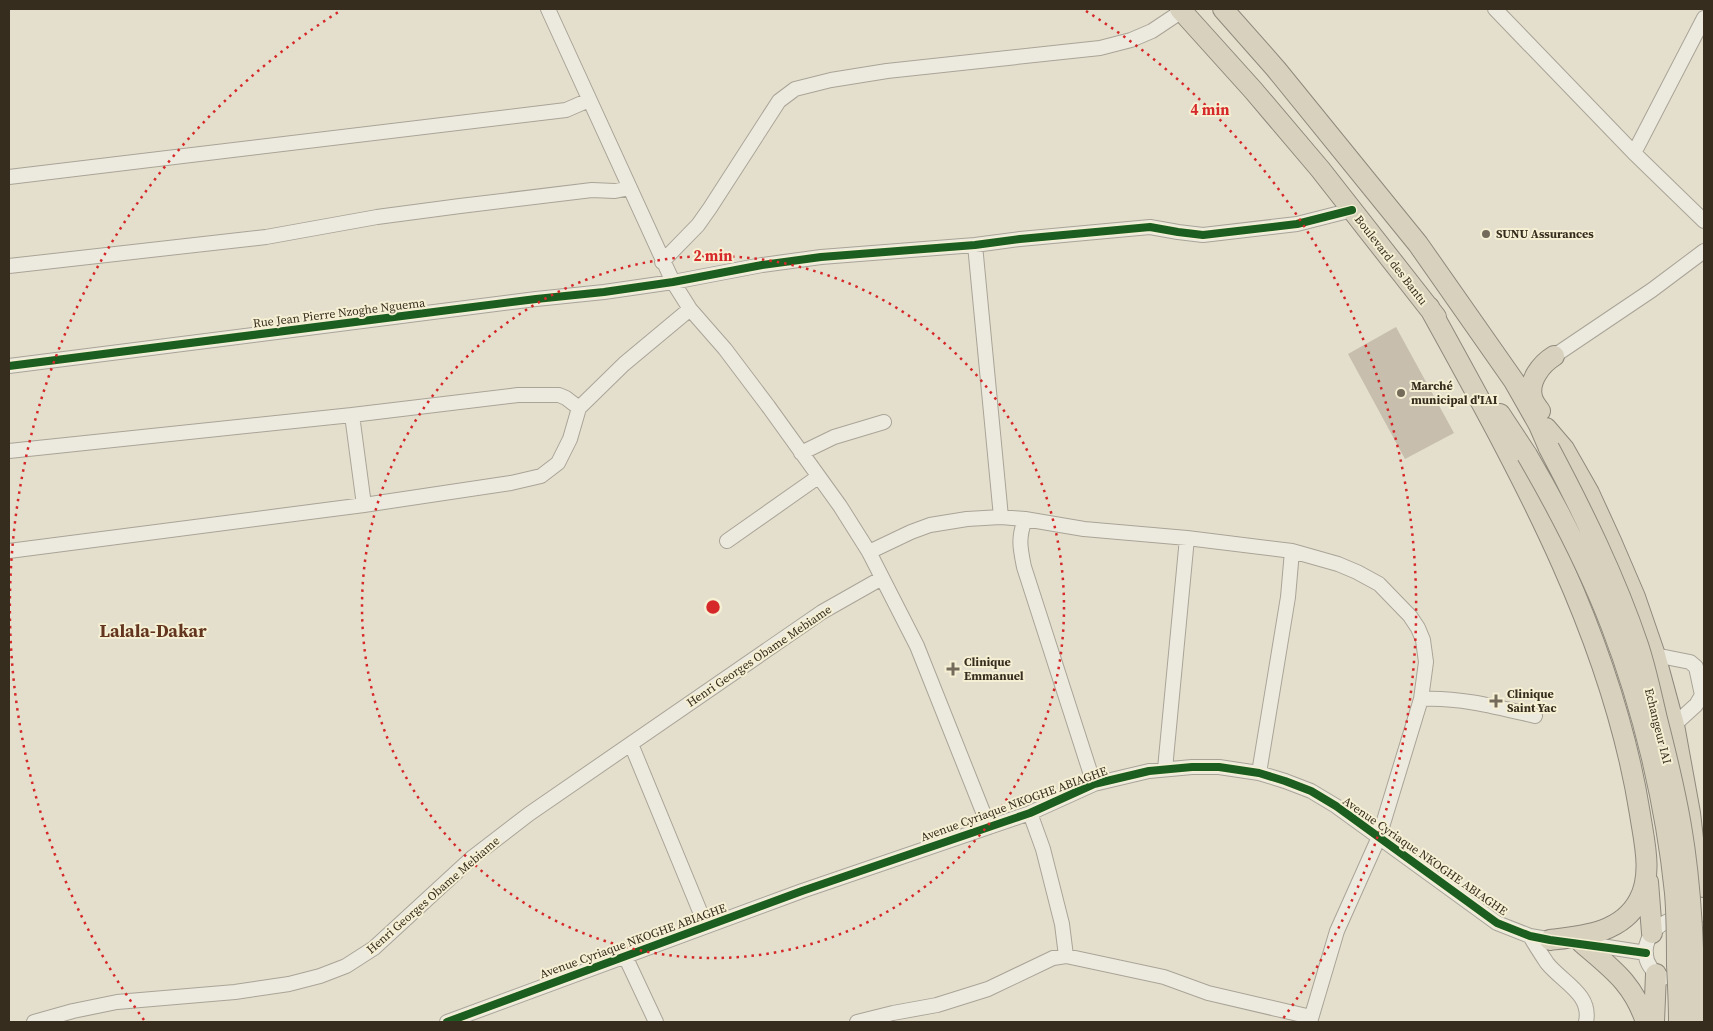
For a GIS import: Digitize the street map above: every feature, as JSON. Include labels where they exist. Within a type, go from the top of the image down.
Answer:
[{"type":"highway","points":[[1224,9],[1276,69],[1418,244],[1532,405],[1554,446],[1589,493],[1635,597],[1655,655],[1674,725],[1690,813],[1702,932]]},
{"type":"highway","name":"Boulevard des Bantu","points":[[1181,10],[1253,90],[1320,169],[1428,307],[1468,362],[1528,455]]},
{"type":"highway","points":[[1428,307],[1509,455],[1571,585],[1593,639],[1615,704],[1638,800],[1644,840],[1652,933]]},
{"type":"highway","points":[[1532,405],[1532,386],[1539,369],[1545,361],[1554,356]]},
{"type":"highway","name":"Echangeur IAI","points":[[1554,446],[1573,493],[1614,582],[1639,648],[1673,785],[1681,827],[1689,895],[1695,1022]]},
{"type":"highway","name":"Echangeur IAI","points":[[1528,455],[1562,516],[1582,558],[1611,625],[1638,703],[1659,793],[1670,852],[1675,895],[1679,1022]]},
{"type":"highway","points":[[1695,856],[1704,887]]},
{"type":"highway","points":[[1550,940],[1600,932],[1619,922],[1632,911],[1640,898],[1647,875]]},
{"type":"highway","points":[[1590,944],[1619,974],[1635,995],[1646,1022]]},
{"type":"highway","points":[[1703,968],[1704,1001]]},
{"type":"highway","points":[[1654,1022],[1656,974]]},
{"type":"street","points":[[548,9],[662,262],[673,282],[690,309],[725,349],[840,506],[869,552],[917,646],[989,827]]},
{"type":"street","points":[[1495,9],[1634,153],[1704,221]]},
{"type":"street","points":[[662,262],[698,225],[779,101],[795,89],[831,80],[887,72],[1100,48],[1131,40],[1152,31],[1181,10]]},
{"type":"street","points":[[1634,153],[1704,18]]},
{"type":"street","points":[[9,177],[566,110],[589,100]]},
{"type":"street","points":[[9,266],[266,236],[377,217],[470,205],[592,190],[615,191],[630,188]]},
{"type":"street","name":"Rue Jean Pierre Nzoghe Nguema","points":[[9,366],[673,282],[762,265],[822,258],[1150,227],[1203,235],[1297,224],[1352,210]]},
{"type":"street","points":[[975,245],[1001,517]]},
{"type":"street","points":[[1554,356],[1652,290],[1704,251]]},
{"type":"street","points":[[9,551],[364,505],[511,483],[541,476],[558,463],[570,438],[579,408],[624,364],[690,309]]},
{"type":"street","points":[[9,451],[352,415],[518,395],[559,395],[579,408]]},
{"type":"street","points":[[352,415],[364,505]]},
{"type":"street","points":[[801,453],[834,437],[884,422]]},
{"type":"street","points":[[727,541],[818,477]]},
{"type":"street","points":[[857,1022],[893,1013],[918,1010],[988,989],[1053,958],[1066,956],[1164,977],[1208,993],[1311,1019],[1337,931],[1379,837],[1421,699],[1426,662],[1423,640],[1418,628],[1410,616],[1379,584],[1338,564],[1292,551],[1187,538],[1084,529],[1001,517],[967,519],[930,525],[869,552]]},
{"type":"street","points":[[1024,519],[1020,534],[1020,547],[1024,567],[1094,784]]},
{"type":"street","points":[[1165,769],[1187,538]]},
{"type":"street","points":[[1259,773],[1288,597],[1292,551]]},
{"type":"street","name":"Henri Georges Obame Mebiame","points":[[34,1022],[73,1011],[117,1002],[235,992],[281,985],[320,976],[346,966],[374,948],[473,857],[529,814],[822,612],[882,578]]},
{"type":"street","points":[[1655,655],[1690,662],[1696,667],[1702,695],[1696,705],[1674,725]]},
{"type":"street","points":[[1421,699],[1435,698],[1480,703],[1535,716]]},
{"type":"street","points":[[631,744],[706,926]]},
{"type":"street","name":"Avenue Cyriaque NKOGHE ABIAGHE","points":[[447,1022],[802,891],[1030,813],[1094,784],[1165,769],[1219,767],[1259,773],[1285,781],[1311,791],[1336,806],[1497,923],[1530,936],[1646,953]]},
{"type":"street","points":[[1030,813],[1043,849],[1062,924],[1066,956]]},
{"type":"street","points":[[1702,932],[1685,921],[1674,920],[1658,926],[1652,933],[1646,944],[1646,953],[1650,966],[1656,974],[1671,981],[1683,981],[1694,977],[1703,968]]},
{"type":"street","points":[[1530,936],[1548,964],[1584,1000],[1588,1012],[1586,1022]]},
{"type":"street","points":[[626,956],[656,1022]]},
{"type":"building","name":"Marché municipal d'IAI","points":[[1396,327],[1454,433],[1405,459],[1348,354]]},
{"type":"cycle path","points":[[9,366],[604,292],[821,257],[975,245],[1150,227],[1203,235],[1297,224],[1352,210]]},
{"type":"cycle path","points":[[447,1022],[802,891],[1030,813],[1094,784],[1149,771],[1192,767],[1219,767],[1259,773],[1311,791],[1336,806],[1497,923],[1530,936],[1646,953]]},
{"type":"place","name":"SUNU Assurances","points":[[1486,234]]},
{"type":"place","name":"Marché municipal d'IAI","points":[[1401,393]]},
{"type":"place","name":"Clinique Emmanuel","points":[[953,669]]},
{"type":"place","name":"Clinique Saint Yac","points":[[1496,701]]},
{"type":"district","name":"Lalala-Dakar","points":[[153,631]]}]
